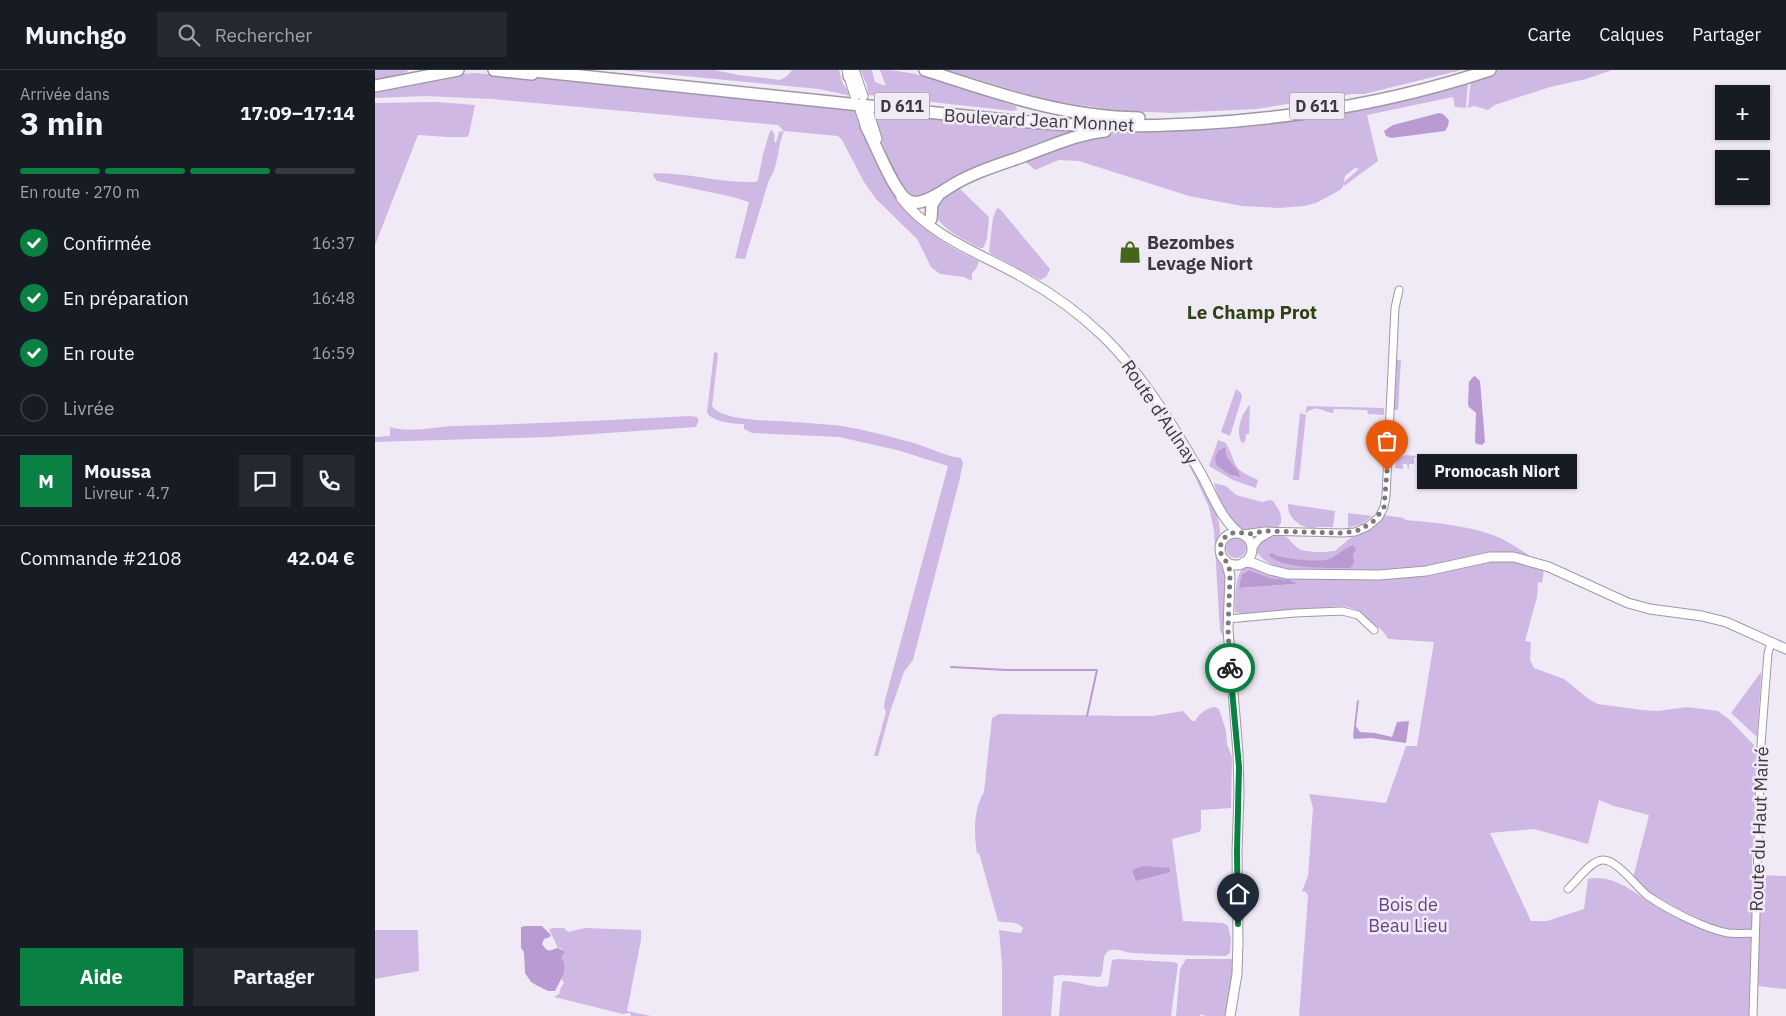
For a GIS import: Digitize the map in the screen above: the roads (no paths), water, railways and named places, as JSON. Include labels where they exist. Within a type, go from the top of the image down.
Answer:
[{"type":"main road","points":[[375,86],[458,70]]},
{"type":"main road","points":[[493,70],[648,84]]},
{"type":"main road","name":"Boulevard Jean Monnet","points":[[524,70],[1037,123],[1085,125],[1246,120],[1350,105],[1433,86],[1489,70]]},
{"type":"main road","name":"Boulevard Jean Monnet","points":[[560,70],[1005,116],[1151,124],[1302,109],[1385,94],[1476,70]]},
{"type":"main road","points":[[865,126],[892,179],[907,200],[914,202],[927,200],[976,174],[1070,139],[1095,132],[1145,129],[1151,124],[1144,118],[1091,115],[1035,105],[1011,99],[925,70]]},
{"type":"main road","points":[[931,219],[932,204],[939,194]]},
{"type":"street","points":[[850,72],[859,96]]},
{"type":"street","points":[[864,110],[886,160],[901,186],[914,202],[950,238],[939,233],[923,221],[902,199],[885,174],[865,126],[864,110]]},
{"type":"street","name":"Route d'Aulnay","points":[[950,238],[1024,277],[1065,304],[1104,337],[1142,380],[1202,475],[1220,511],[1231,526],[1241,533]]},
{"type":"street","points":[[1399,290],[1395,308],[1386,496],[1381,513],[1367,527],[1350,533],[1259,532],[1229,534],[1224,538],[1220,549],[1227,561],[1236,565],[1253,563],[1278,572],[1303,575],[1405,574],[1439,569],[1490,557],[1514,557],[1549,567],[1628,603],[1717,619],[1786,649]]},
{"type":"street","name":"Route d'Aulnay","points":[[1220,511],[1224,538]]},
{"type":"street","points":[[1230,601],[1236,576],[1243,563],[1250,557],[1252,549],[1259,539],[1271,532]]},
{"type":"street","points":[[1241,533],[1249,538],[1252,549],[1262,561],[1278,572]]},
{"type":"street","points":[[1227,561],[1230,576],[1228,640],[1238,753],[1239,793],[1237,974],[1230,1016]]},
{"type":"street","points":[[1228,619],[1342,611],[1358,615],[1374,630]]},
{"type":"street","name":"Route du Haut Mairé","points":[[1753,1016],[1761,744],[1768,653],[1771,643]]},
{"type":"street","points":[[1568,889],[1593,864],[1600,860],[1609,861],[1616,865],[1647,895],[1694,921],[1729,933],[1755,933]]},
{"type":"waterway","points":[[951,667],[1007,670],[1097,670],[1087,716]]},
{"type":"place","name":"Bezombes Levage Niort","points":[[1130,252]]},
{"type":"place","name":"Promocash Niort","points":[[1387,471]]},
{"type":"district","name":"Le Champ Prot","points":[[1252,312]]},
{"type":"park label","name":"Bois de Beau Lieu","points":[[1408,914]]}]
